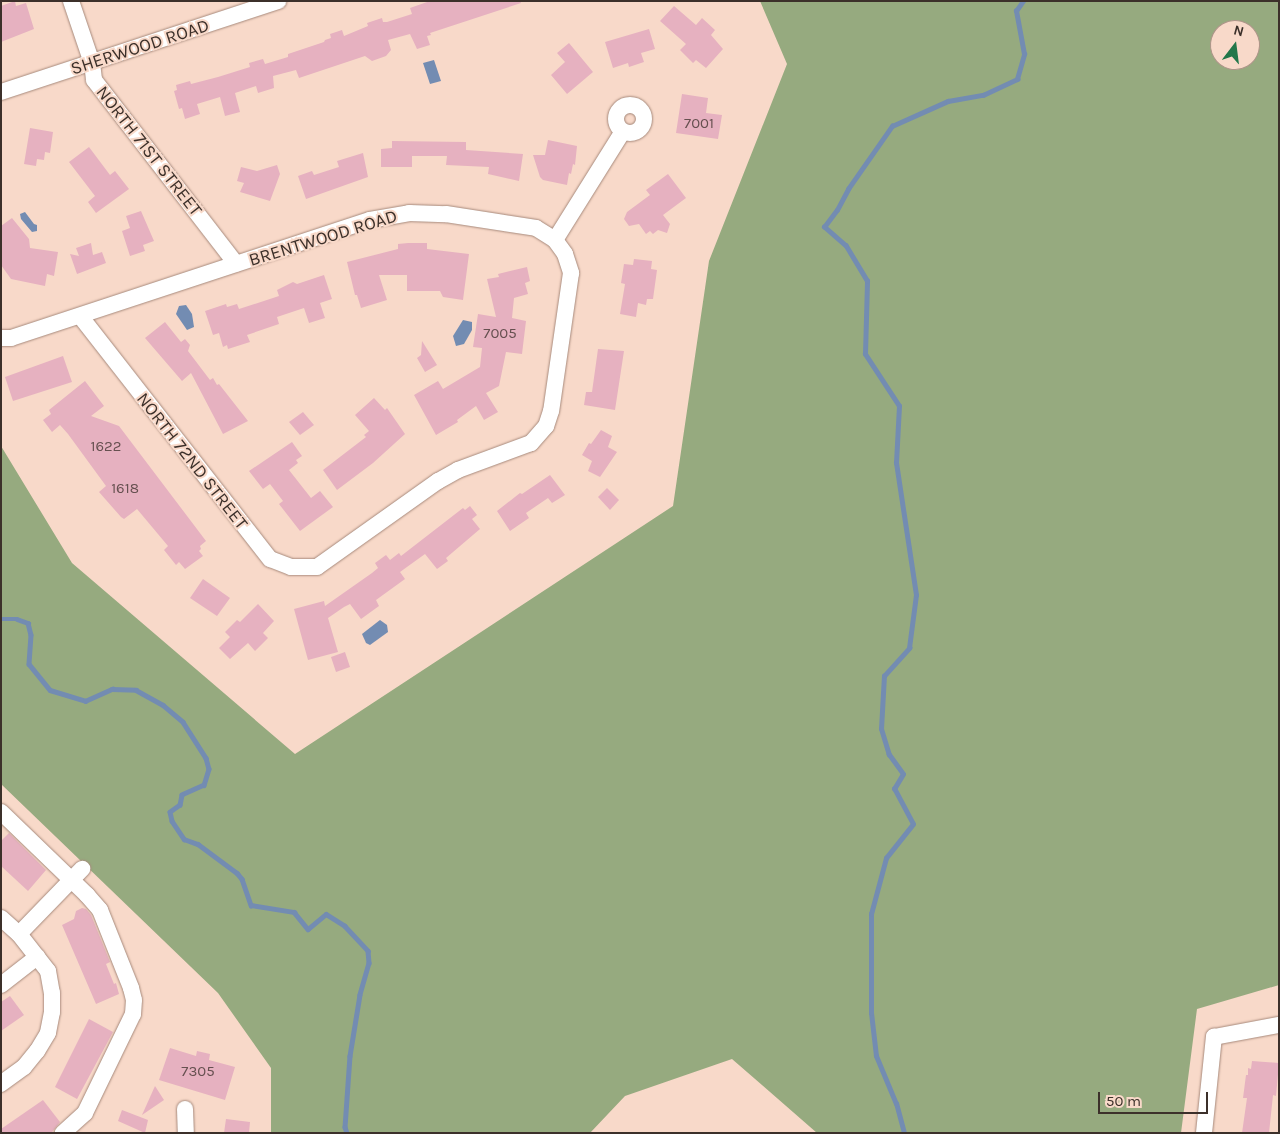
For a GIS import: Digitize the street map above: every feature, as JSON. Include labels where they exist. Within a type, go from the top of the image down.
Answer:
[{"type":"street","name":"NORTH 71ST STREET","points":[[71,1],[92,63],[94,80],[236,264]]},
{"type":"street","name":"SHERWOOD ROAD","points":[[1,92],[278,1]]},
{"type":"street","points":[[555,240],[623,132]]},
{"type":"street","name":"BRENTWOOD ROAD","points":[[1,338],[11,338],[80,316],[370,220],[409,213],[446,214],[536,228],[555,240]]},
{"type":"street","name":"NORTH 72ND STREET","points":[[80,316],[270,559],[291,567],[317,567],[438,480],[458,470],[531,443],[546,426],[551,411],[571,273],[565,254],[555,240]]},
{"type":"street","points":[[1,812],[100,910],[134,1000],[133,1014],[85,1113],[63,1133]]},
{"type":"street","points":[[19,934],[72,882],[82,868]]},
{"type":"street","points":[[1,918],[19,934],[48,971],[52,993],[52,1012],[48,1033],[37,1052],[24,1067],[1,1084]]},
{"type":"street","points":[[1,984],[38,957]]},
{"type":"street","points":[[1204,1133],[1214,1037],[1279,1025]]},
{"type":"street","points":[[185,1110],[186,1133]]},
{"type":"green space","points":[[760,1],[1279,1],[1279,985],[1197,1009],[1181,1133],[817,1133],[732,1059],[625,1096],[590,1133],[271,1133],[271,1068],[218,993],[1,784],[1,446],[72,563],[295,754],[673,506],[709,261],[787,64]]},
{"type":"water","points":[[434,60],[441,81],[430,84],[423,63]]},
{"type":"water","points":[[25,212],[34,224],[37,225],[37,231],[32,232],[21,219],[20,214]]},
{"type":"water","points":[[186,305],[192,314],[194,327],[187,330],[176,314],[179,306]]},
{"type":"water","points":[[463,320],[472,322],[472,330],[464,344],[456,346],[453,336]]},
{"type":"water","points":[[380,620],[387,625],[388,632],[370,645],[366,643],[362,634]]},
{"type":"building","points":[[15,1],[16,6],[26,3],[34,29],[1,42],[1,6]]},
{"type":"building","points":[[430,1],[520,1],[521,3],[430,33],[431,35],[427,36],[430,45],[417,49],[410,34],[388,40],[391,50],[386,56],[372,61],[365,56],[299,78],[296,70],[273,76],[274,88],[258,93],[256,86],[235,93],[240,112],[225,116],[220,97],[197,104],[200,114],[185,119],[182,108],[179,109],[174,91],[177,90],[176,85],[190,81],[191,84],[218,77],[250,67],[249,63],[263,59],[265,64],[288,57],[288,54],[324,42],[331,38],[330,34],[342,30],[344,36],[368,26],[367,23],[382,18],[383,22],[387,22],[412,14],[410,8]]},
{"type":"building","points":[[674,6],[696,25],[702,18],[715,30],[711,35],[723,49],[706,68],[696,60],[693,63],[680,50],[686,44],[660,21]]},
{"type":"building","points":[[649,29],[655,49],[641,53],[644,62],[629,67],[628,63],[613,68],[605,42]]},
{"type":"building","points":[[569,43],[593,72],[567,94],[551,75],[565,62],[557,53]]},
{"type":"building","points":[[682,94],[708,98],[706,113],[722,115],[718,139],[676,133]]},
{"type":"building","points":[[30,128],[53,132],[50,153],[45,152],[44,160],[37,159],[36,166],[24,164]]},
{"type":"building","points":[[548,140],[577,146],[575,165],[573,164],[571,174],[569,173],[567,185],[543,180],[540,177],[533,155],[545,155]]},
{"type":"building","points":[[392,141],[466,142],[466,150],[523,154],[519,181],[488,174],[489,167],[446,165],[447,156],[412,156],[412,167],[381,167],[381,149],[392,148]]},
{"type":"building","points":[[89,147],[110,175],[115,171],[129,189],[96,213],[88,202],[95,196],[69,162]]},
{"type":"building","points":[[363,153],[368,177],[306,199],[298,176],[312,171],[314,175],[339,167],[337,161]]},
{"type":"building","points":[[277,165],[280,174],[270,201],[240,192],[244,183],[237,181],[241,167],[257,171]]},
{"type":"building","points":[[668,174],[686,198],[663,215],[670,224],[667,233],[658,230],[653,234],[650,231],[646,234],[639,224],[629,226],[624,219],[627,212],[650,195],[646,190]]},
{"type":"building","points":[[141,211],[154,241],[143,245],[145,251],[130,256],[122,231],[130,228],[126,216]]},
{"type":"building","points":[[12,218],[29,239],[30,248],[58,252],[54,276],[47,274],[45,286],[11,279],[1,265],[1,226]]},
{"type":"building","points":[[91,243],[93,255],[102,252],[106,263],[77,274],[70,254],[79,256],[76,248]]},
{"type":"building","points":[[427,243],[427,249],[469,254],[463,300],[443,297],[440,291],[407,291],[407,275],[379,275],[387,300],[361,308],[357,295],[355,295],[347,262],[398,249],[398,244]]},
{"type":"building","points":[[634,259],[652,261],[651,269],[657,270],[653,299],[647,299],[646,305],[638,303],[636,317],[620,314],[625,284],[621,283],[624,264],[633,265]]},
{"type":"building","points":[[527,267],[530,281],[525,283],[528,294],[514,298],[512,318],[526,321],[522,354],[506,352],[499,386],[486,393],[498,412],[484,420],[476,406],[457,420],[458,422],[436,435],[414,395],[438,381],[443,389],[480,367],[482,348],[473,347],[478,314],[496,317],[487,279],[499,277],[498,274]]},
{"type":"building","points":[[324,275],[332,299],[320,303],[325,318],[309,323],[304,308],[277,317],[279,324],[247,335],[250,342],[228,349],[227,345],[223,347],[219,333],[213,335],[205,311],[226,304],[227,307],[237,304],[239,309],[279,296],[277,290],[293,282],[297,284]]},
{"type":"building","points":[[165,322],[181,342],[185,339],[190,345],[188,351],[210,380],[213,378],[217,385],[219,384],[248,421],[223,434],[191,373],[182,381],[145,338]]},
{"type":"building","points":[[422,341],[437,365],[425,372],[417,358],[421,355]]},
{"type":"building","points":[[598,349],[624,351],[615,410],[584,405],[586,392],[592,392]]},
{"type":"building","points":[[63,356],[72,382],[13,401],[5,377]]},
{"type":"building","points":[[85,381],[104,406],[91,416],[119,426],[206,541],[200,546],[201,549],[199,551],[203,556],[185,569],[179,562],[176,565],[164,550],[168,546],[137,509],[124,519],[121,517],[99,492],[106,486],[68,434],[60,425],[52,432],[43,420],[51,414],[49,410]]},
{"type":"building","points":[[374,398],[385,410],[387,408],[405,434],[373,463],[337,490],[323,470],[366,437],[364,435],[369,431],[355,415]]},
{"type":"building","points":[[303,412],[314,425],[300,435],[289,422]]},
{"type":"building","points":[[601,430],[612,436],[608,447],[617,452],[600,477],[588,471],[592,461],[582,455],[589,443],[591,444]]},
{"type":"building","points":[[292,442],[302,456],[296,460],[298,463],[289,470],[311,498],[320,491],[333,507],[300,531],[279,504],[283,501],[270,484],[263,489],[249,471]]},
{"type":"building","points":[[550,475],[565,495],[552,503],[548,498],[526,513],[529,518],[510,531],[497,511],[520,493],[522,494]]},
{"type":"building","points":[[607,488],[619,500],[610,510],[598,497]]},
{"type":"building","points":[[470,506],[477,515],[472,519],[480,529],[446,558],[448,561],[437,569],[425,554],[400,572],[405,579],[376,600],[379,606],[361,619],[350,604],[328,618],[338,652],[308,660],[294,609],[324,601],[325,606],[378,568],[375,563],[386,555],[390,560],[399,553],[401,556],[463,508],[465,510]]},
{"type":"building","points":[[203,579],[230,598],[217,616],[190,598]]},
{"type":"building","points":[[258,604],[274,621],[263,633],[268,638],[255,651],[248,643],[230,659],[219,648],[230,637],[225,632],[237,620],[240,622]]},
{"type":"building","points":[[345,652],[350,667],[336,672],[331,657]]},
{"type":"building","points":[[9,833],[46,870],[28,891],[1,866],[1,841]]},
{"type":"building","points":[[82,908],[86,909],[91,915],[110,962],[106,964],[114,984],[116,983],[119,994],[96,1004],[62,925],[74,919],[76,911]]},
{"type":"building","points":[[10,996],[24,1015],[1,1031],[1,1002]]},
{"type":"building","points":[[89,1019],[113,1032],[77,1099],[55,1087]]},
{"type":"building","points":[[170,1048],[196,1056],[197,1051],[210,1054],[209,1060],[235,1067],[225,1100],[159,1080]]},
{"type":"building","points":[[1252,1061],[1279,1063],[1276,1096],[1273,1095],[1269,1133],[1242,1133],[1247,1098],[1243,1098],[1246,1075],[1248,1075],[1248,1068],[1251,1069]]},
{"type":"building","points":[[155,1086],[164,1100],[142,1115]]},
{"type":"building","points":[[43,1100],[60,1122],[51,1133],[1,1133],[1,1129]]},
{"type":"building","points":[[122,1110],[148,1120],[145,1133],[118,1121]]},
{"type":"building","points":[[226,1119],[250,1122],[249,1133],[224,1133]]},
{"type":"waterway","points":[[904,1133],[896,1104],[876,1056],[871,1013],[871,914],[886,858],[913,824],[894,789],[903,774],[889,755],[881,729],[884,676],[909,648],[916,595],[896,463],[899,406],[865,354],[867,281],[846,246],[824,227],[892,126],[948,101],[983,95],[1017,79],[1024,54],[1016,11],[1023,1]]},
{"type":"waterway","points":[[1,619],[17,619],[28,623],[31,635],[29,664],[50,690],[85,701],[112,689],[136,690],[163,705],[183,722],[206,758],[209,769],[204,785],[182,795],[180,805],[170,812],[172,821],[184,839],[198,844],[237,873],[242,879],[251,905],[294,912],[308,929],[326,914],[345,926],[368,951],[369,963],[360,995],[350,1056],[345,1127],[347,1133]]}]
